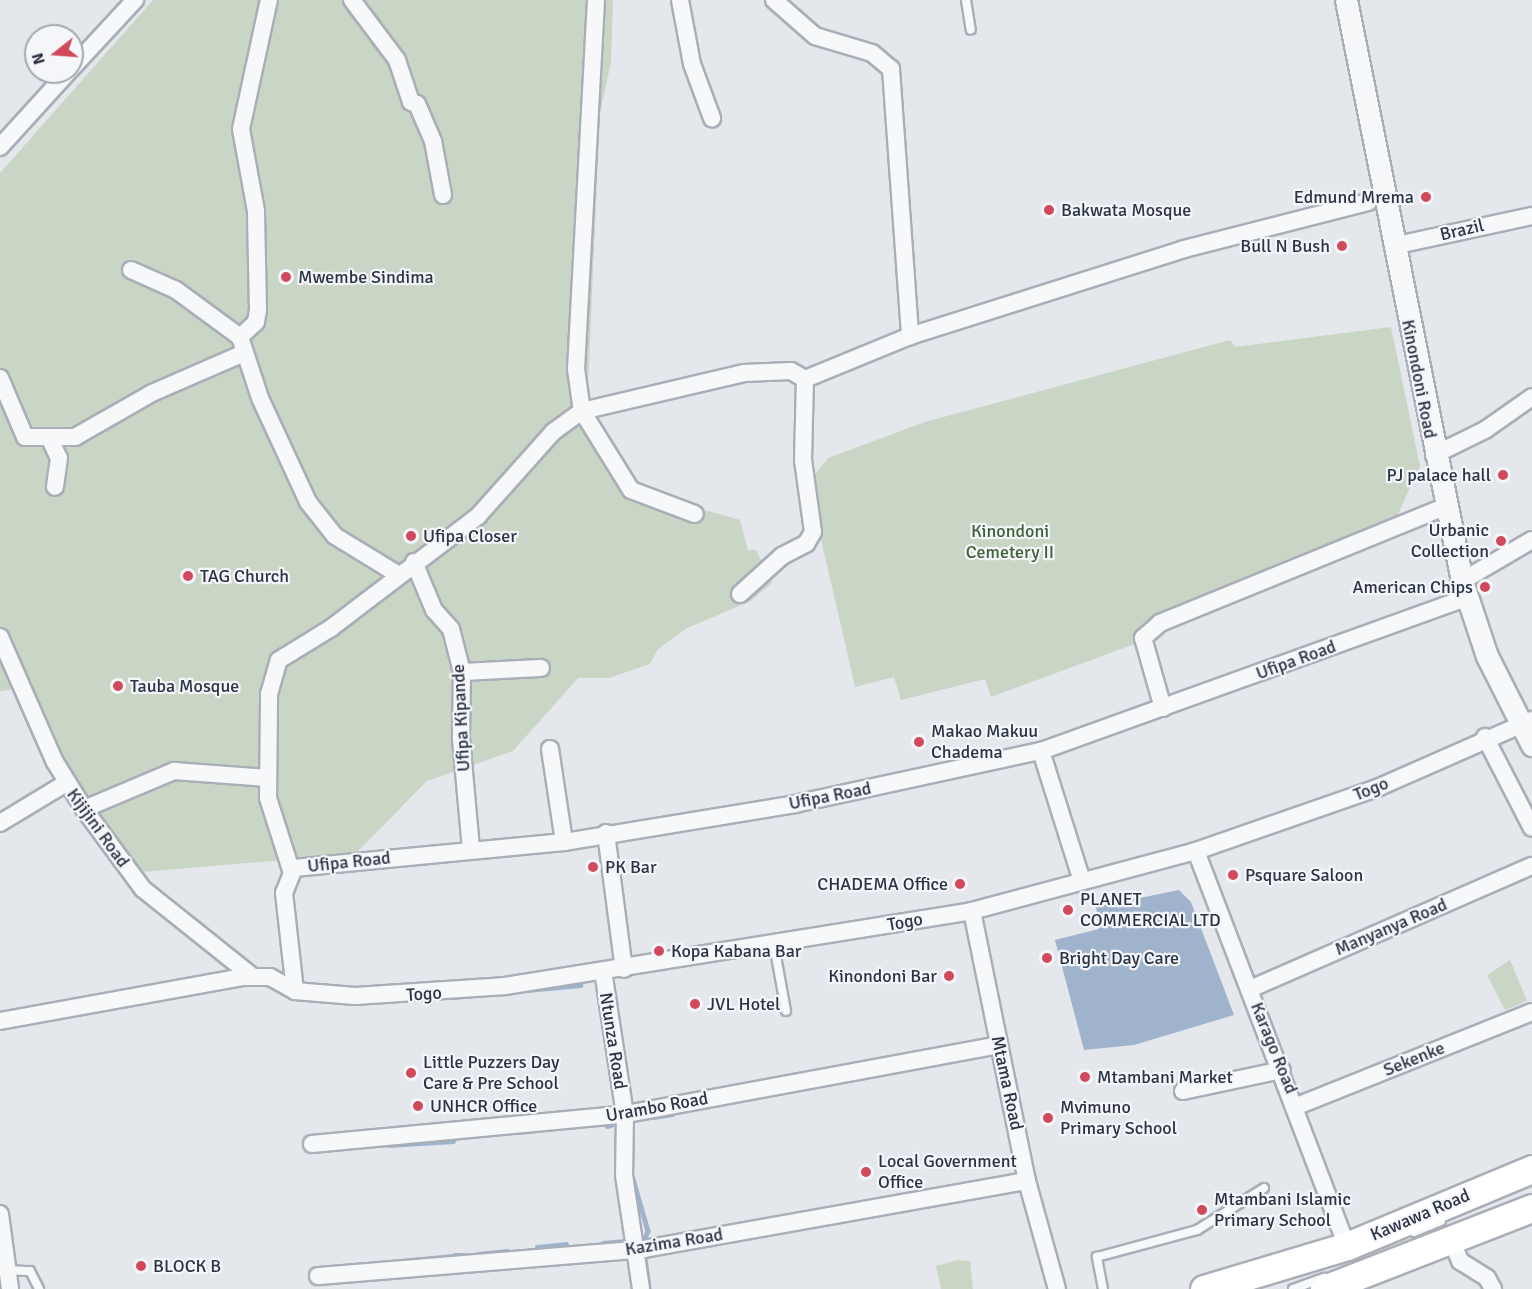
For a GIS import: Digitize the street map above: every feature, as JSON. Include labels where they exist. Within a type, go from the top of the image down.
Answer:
[{"type":"main road","name":"Kawawa Road","points":[[1204,1289],[1347,1246],[1532,1168]]},
{"type":"main road","name":"Kawawa Road","points":[[1324,1289],[1353,1284],[1532,1208]]},
{"type":"street","points":[[84,55],[135,0]]},
{"type":"street","points":[[0,378],[7,420],[28,439],[75,437],[242,345],[256,322],[258,310],[256,211],[241,129],[269,0]]},
{"type":"street","points":[[352,0],[397,60],[411,102],[417,104],[433,141],[443,195]]},
{"type":"street","points":[[596,0],[576,369],[582,411],[617,476],[631,490],[695,513]]},
{"type":"street","points":[[680,0],[692,63],[712,118]]},
{"type":"street","points":[[774,0],[815,36],[872,53],[891,69],[910,336]]},
{"type":"street","name":"Kinondoni Road","points":[[1346,0],[1444,507],[1465,589],[1487,656],[1527,723],[1532,745]]},
{"type":"street","points":[[0,147],[57,84]]},
{"type":"street","points":[[805,379],[910,336],[1184,249],[1368,202]]},
{"type":"street","name":"Brazil","points":[[1393,246],[1532,216]]},
{"type":"street","points":[[131,270],[176,290],[242,345],[292,472],[321,522],[358,553],[399,574]]},
{"type":"street","points":[[291,870],[273,824],[268,778],[269,694],[279,660],[478,516],[553,432],[582,411],[744,373],[791,371],[805,379]]},
{"type":"street","points":[[740,594],[782,556],[806,544],[813,532],[803,460],[805,379]]},
{"type":"street","points":[[1434,455],[1485,430],[1532,397]]},
{"type":"street","points":[[49,437],[59,458],[55,487]]},
{"type":"street","points":[[1163,708],[1143,638],[1160,623],[1444,507]]},
{"type":"street","name":"Ufipa Road","points":[[295,991],[284,893],[291,870],[471,849],[564,842],[606,833],[795,804],[1041,751],[1163,708],[1465,589],[1532,540]]},
{"type":"street","name":"Ufipa Kipande","points":[[414,562],[434,610],[451,629],[462,672],[461,739],[471,849]]},
{"type":"street","name":"Kijijini Road","points":[[0,637],[66,783],[143,889],[252,976]]},
{"type":"street","points":[[462,672],[541,668]]},
{"type":"street","name":"Togo","points":[[252,976],[270,977],[295,991],[399,995],[624,969],[972,911],[1081,878],[1196,851],[1377,788],[1485,737],[1527,723]]},
{"type":"street","points":[[1485,737],[1532,828]]},
{"type":"street","points":[[550,750],[564,842]]},
{"type":"street","points":[[1041,751],[1081,878]]},
{"type":"street","points":[[84,809],[174,771],[268,778]]},
{"type":"street","points":[[0,823],[66,783]]},
{"type":"street","name":"Ntunza Road","points":[[606,833],[624,969]]},
{"type":"street","name":"Karago Road","points":[[1196,851],[1297,1106],[1347,1246]]},
{"type":"street","name":"Manyanya Road","points":[[1250,989],[1532,866]]},
{"type":"street","name":"Mtama Road","points":[[972,911],[1027,1181],[1056,1289]]},
{"type":"street","name":"Ntunza Road","points":[[603,971],[625,1114],[624,1175],[637,1249],[641,1289]]},
{"type":"street","points":[[0,1021],[252,976]]},
{"type":"street","name":"Sekenke","points":[[1297,1106],[1532,1012]]},
{"type":"street","name":"Urambo Road","points":[[312,1144],[625,1114],[999,1045]]},
{"type":"street","points":[[1183,1091],[1282,1070]]},
{"type":"street","name":"Kazima Road","points":[[318,1276],[637,1249],[1027,1181]]},
{"type":"street","points":[[0,1221],[10,1289]]},
{"type":"street","points":[[1452,1241],[1460,1261],[1487,1278],[1493,1289]]},
{"type":"lane","points":[[966,0],[971,30]]},
{"type":"lane","points":[[774,945],[786,1011]]},
{"type":"lane","name":"Kawawa Road","points":[[1468,1209],[1532,1180]]},
{"type":"lane","points":[[1103,1289],[1097,1257],[1197,1230],[1264,1188]]},
{"type":"lane","name":"Kawawa Road","points":[[1293,1289],[1532,1198]]},
{"type":"lane","name":"Kawawa Road","points":[[1231,1289],[1457,1214]]},
{"type":"lane","points":[[8,1270],[30,1270],[39,1289]]},
{"type":"green space","points":[[153,0],[613,0],[611,62],[600,113],[587,409],[639,491],[740,520],[748,550],[756,550],[772,583],[751,601],[687,628],[658,649],[650,664],[609,678],[578,678],[513,751],[427,781],[355,854],[142,872],[59,759],[29,687],[0,691],[0,173],[79,84],[84,84],[84,78]]},
{"type":"green space","name":"Kinondoni Cemetery II","points":[[1391,327],[1420,466],[1393,525],[1150,625],[1140,642],[991,697],[985,679],[901,700],[894,677],[855,687],[820,535],[814,476],[828,458],[925,422],[1230,340],[1235,347]]},
{"type":"green space","points":[[1510,960],[1527,1001],[1505,1010],[1487,975]]},
{"type":"green space","points":[[957,1260],[970,1261],[973,1289],[941,1289],[936,1266]]},
{"type":"water","points":[[1179,890],[1191,902],[1234,1015],[1134,1045],[1084,1050],[1055,940],[1099,929],[1096,907]]},
{"type":"waterway","points":[[453,997],[580,985]]},
{"type":"waterway","points":[[654,1117],[672,1114]]},
{"type":"waterway","points":[[607,1126],[611,1125]]},
{"type":"waterway","points":[[520,1132],[553,1128]]},
{"type":"waterway","points":[[388,1145],[453,1141]]},
{"type":"waterway","points":[[631,1172],[648,1231],[645,1238]]},
{"type":"waterway","points":[[603,1243],[626,1241]]},
{"type":"waterway","points":[[537,1247],[566,1244]]},
{"type":"waterway","points":[[478,1254],[507,1251]]},
{"type":"waterway","points":[[455,1255],[464,1255]]},
{"type":"waterway","points":[[402,1261],[453,1256]]},
{"type":"waterway","points":[[645,1259],[649,1289]]},
{"type":"place","name":"Edmund Mrema","points":[[1426,197]]},
{"type":"place","name":"Bakwata Mosque","points":[[1049,210]]},
{"type":"place","name":"Bull N Bush","points":[[1342,246]]},
{"type":"place","name":"Mwembe Sindima","points":[[286,277]]},
{"type":"place","name":"PJ palace hall","points":[[1503,475]]},
{"type":"place","name":"Ufipa Closer","points":[[411,536]]},
{"type":"place","name":"Urbanic Collection","points":[[1501,541]]},
{"type":"place","name":"TAG Church","points":[[188,576]]},
{"type":"place","name":"American Chips","points":[[1485,587]]},
{"type":"place","name":"Tauba Mosque","points":[[118,686]]},
{"type":"place","name":"Makao Makuu Chadema","points":[[919,742]]},
{"type":"place","name":"PK Bar","points":[[593,867]]},
{"type":"place","name":"Psquare Saloon","points":[[1233,875]]},
{"type":"place","name":"CHADEMA Office","points":[[960,884]]},
{"type":"place","name":"PLANET COMMERCIAL LTD","points":[[1068,910]]},
{"type":"place","name":"Kopa Kabana Bar","points":[[659,951]]},
{"type":"place","name":"Bright Day Care","points":[[1047,958]]},
{"type":"place","name":"Kinondoni Bar","points":[[949,976]]},
{"type":"place","name":"JVL Hotel","points":[[695,1004]]},
{"type":"place","name":"Little Puzzers Day Care & Pre School","points":[[411,1073]]},
{"type":"place","name":"Mtambani Market","points":[[1085,1077]]},
{"type":"place","name":"UNHCR Office","points":[[418,1106]]},
{"type":"place","name":"Mvimuno Primary School","points":[[1048,1118]]},
{"type":"place","name":"Local Government Office","points":[[866,1172]]},
{"type":"place","name":"Mtambani Islamic Primary School","points":[[1202,1210]]},
{"type":"place","name":"BLOCK B","points":[[141,1266]]}]
